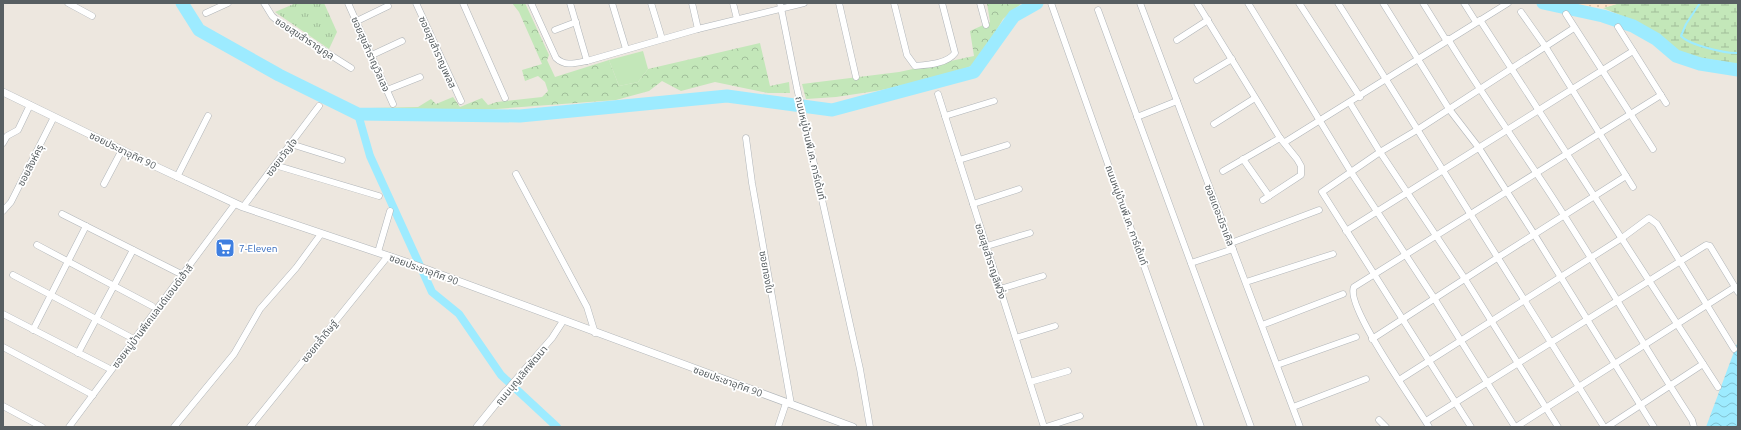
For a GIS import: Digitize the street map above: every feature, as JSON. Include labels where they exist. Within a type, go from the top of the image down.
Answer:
[{"type":"street","points":[[68,3],[92,16]]},
{"type":"street","points":[[206,13],[228,3]]},
{"type":"street","name":"ซอยสุขสำราญคูล","points":[[264,3],[272,16],[280,23],[351,68]]},
{"type":"street","name":"ซอยสุขสำราญวิลเลจ","points":[[348,3],[393,104]]},
{"type":"street","name":"ซอยสุขสำราญเพลส","points":[[416,3],[460,101]]},
{"type":"street","points":[[463,3],[506,98]]},
{"type":"street","points":[[531,3],[552,50],[560,63],[568,64],[587,61],[781,6],[804,3]]},
{"type":"street","points":[[570,3],[587,61]]},
{"type":"street","points":[[612,3],[626,49]]},
{"type":"street","points":[[651,3],[662,39]]},
{"type":"street","points":[[692,3],[698,29]]},
{"type":"street","points":[[733,3],[737,19]]},
{"type":"street","points":[[838,3],[856,77]]},
{"type":"street","points":[[894,3],[907,55],[915,66],[952,58],[954,53],[942,3]]},
{"type":"street","points":[[980,3],[986,26]]},
{"type":"street","name":"ซอยเดอะมิราเคิล","points":[[1140,3],[1300,427]]},
{"type":"street","points":[[1197,3],[1255,98],[1283,140],[1298,159],[1302,172],[1301,175],[1263,200]]},
{"type":"street","points":[[1248,3],[1351,172],[1434,298],[1486,383],[1516,427],[1616,365],[1707,305],[1737,289],[1708,244],[1678,261],[1650,281],[1618,300],[1552,342],[1486,383],[1455,402],[1426,421]]},
{"type":"street","points":[[1299,3],[1360,97]]},
{"type":"street","points":[[1338,3],[1496,258],[1552,342],[1604,427]]},
{"type":"street","points":[[1384,3],[1418,60],[1450,109],[1479,148],[1534,234],[1654,427]]},
{"type":"street","points":[[1423,3],[1618,300],[1692,420],[1694,427]]},
{"type":"street","points":[[1464,3],[1539,110],[1718,387]]},
{"type":"street","points":[[1223,171],[1243,159],[1320,122],[1386,81],[1447,40],[1508,3]]},
{"type":"street","points":[[357,21],[388,6]]},
{"type":"street","name":"ถนนหมู่บ้านพี.เค. การ์เด้นท์","points":[[781,6],[797,88],[860,369],[870,427]]},
{"type":"street","name":"ถนนหมู่บ้านพี.เค. การ์เด้นท์","points":[[1052,6],[1201,427]]},
{"type":"street","points":[[1098,10],[1251,427]]},
{"type":"street","points":[[1521,12],[1545,46],[1633,187]]},
{"type":"street","points":[[1566,14],[1653,149]]},
{"type":"street","points":[[1177,40],[1208,20]]},
{"type":"street","points":[[555,30],[576,22]]},
{"type":"street","points":[[1618,27],[1666,103]]},
{"type":"street","points":[[1471,427],[1322,192],[1380,152],[1450,109],[1574,28]]},
{"type":"street","points":[[372,55],[402,42]]},
{"type":"street","points":[[1346,231],[1633,51]]},
{"type":"street","points":[[1197,80],[1232,59]]},
{"type":"street","points":[[387,90],[420,77]]},
{"type":"street","name":"ซอยประชาอุทิศ 90","points":[[3,92],[235,204],[432,271],[595,333],[853,427]]},
{"type":"street","name":"ซอยสุขสำราญลีฟวิ่ง","points":[[938,94],[1045,427]]},
{"type":"street","points":[[1429,427],[1372,340],[1352,296],[1352,291],[1357,284],[1374,275],[1661,95]]},
{"type":"street","points":[[1214,124],[1255,98]]},
{"type":"street","points":[[945,116],[994,101]]},
{"type":"street","points":[[1137,117],[1177,101]]},
{"type":"street","points":[[1350,103],[1380,152],[1492,321],[1558,427]]},
{"type":"street","points":[[3,143],[7,136],[18,130],[30,105]]},
{"type":"street","name":"ซอยขวัญใจ","points":[[243,207],[319,106]]},
{"type":"street","name":"ซอยสิงห์ครุ","points":[[3,211],[11,202],[54,116]]},
{"type":"street","points":[[177,177],[208,116]]},
{"type":"street","name":"ซอยทองใบ","points":[[746,138],[788,404]]},
{"type":"street","points":[[291,144],[342,160]]},
{"type":"street","points":[[959,160],[1007,145]]},
{"type":"street","points":[[104,184],[122,150]]},
{"type":"street","points":[[1243,159],[1269,196]]},
{"type":"street","points":[[275,165],[378,196]]},
{"type":"street","points":[[516,174],[587,307],[595,333]]},
{"type":"street","points":[[1372,340],[1434,298],[1626,176]]},
{"type":"street","points":[[973,204],[1018,189]]},
{"type":"street","name":"ซอยหมู่บ้านพีเคแลนด์แอนด์เฮ้าส์","points":[[69,427],[235,204]]},
{"type":"street","points":[[1191,263],[1319,210]]},
{"type":"street","points":[[378,252],[390,211]]},
{"type":"street","points":[[62,214],[183,275]]},
{"type":"street","points":[[1399,380],[1622,238],[1649,218],[1657,224],[1678,261],[1734,349]]},
{"type":"street","points":[[34,330],[86,226]]},
{"type":"street","points":[[987,246],[1030,233]]},
{"type":"street","points":[[174,427],[234,354],[260,309],[294,270],[321,234]]},
{"type":"street","points":[[37,245],[152,306]]},
{"type":"street","points":[[78,353],[133,250]]},
{"type":"street","points":[[1246,282],[1333,254]]},
{"type":"street","name":"ซอยกล้ำดิษฐ์","points":[[250,427],[388,256]]},
{"type":"street","points":[[13,275],[130,337]]},
{"type":"street","points":[[1000,289],[1042,276]]},
{"type":"street","points":[[1262,325],[1343,294]]},
{"type":"street","points":[[3,314],[108,368]]},
{"type":"street","name":"ถนนบุญเลิศพัฒนา","points":[[477,427],[552,338],[563,321]]},
{"type":"street","points":[[1016,338],[1055,326]]},
{"type":"street","points":[[1277,365],[1356,337]]},
{"type":"street","points":[[3,347],[93,395]]},
{"type":"street","points":[[1607,427],[1669,384],[1703,364]]},
{"type":"street","points":[[1030,382],[1068,371]]},
{"type":"street","points":[[1292,407],[1366,379]]},
{"type":"street","points":[[778,427],[788,404]]},
{"type":"street","points":[[3,406],[42,427]]},
{"type":"street","points":[[1045,427],[1080,416]]},
{"type":"street","points":[[1378,420],[1386,427]]},
{"type":"green space","points":[[296,3],[324,3],[337,32],[329,49],[275,12]]},
{"type":"green space","points":[[512,3],[525,3],[549,55],[547,60],[555,77],[609,60],[619,86],[638,82],[648,69],[760,43],[770,86],[789,82],[790,93],[768,93],[715,82],[681,91],[662,81],[649,91],[616,100],[469,111],[370,108],[418,107],[431,99],[436,104],[453,97],[460,107],[482,98],[488,105],[497,102],[542,97],[548,91],[545,82],[538,76],[525,81],[522,70],[542,64],[519,12]]},
{"type":"green space","points":[[987,3],[1022,3],[1003,19],[982,56],[971,66],[946,77],[876,91],[836,97],[806,99],[802,84],[899,72],[974,56],[970,31],[990,22]]},
{"type":"green space","points":[[1620,3],[1738,3],[1738,64],[1689,56],[1673,49],[1639,23],[1603,8]]},
{"type":"green space","points":[[643,51],[648,69],[638,82],[619,86],[609,60]]},
{"type":"sand","points":[[1564,3],[1620,3],[1603,8]]},
{"type":"water","points":[[1738,341],[1738,427],[1706,427]]},
{"type":"waterway","points":[[182,3],[199,30],[279,75],[358,114],[520,116],[727,96],[832,110],[974,72],[1014,16],[1037,3]]},
{"type":"waterway","points":[[1543,3],[1603,16],[1633,26],[1656,39],[1676,56],[1700,64],[1738,70]]},
{"type":"waterway","points":[[1700,3],[1686,24],[1681,36],[1692,43],[1708,48],[1738,53]]},
{"type":"waterway","points":[[358,114],[370,156],[432,292],[459,314],[501,375],[557,427]]},
{"type":"place","name":"7-Eleven","points":[[225,248]]}]
